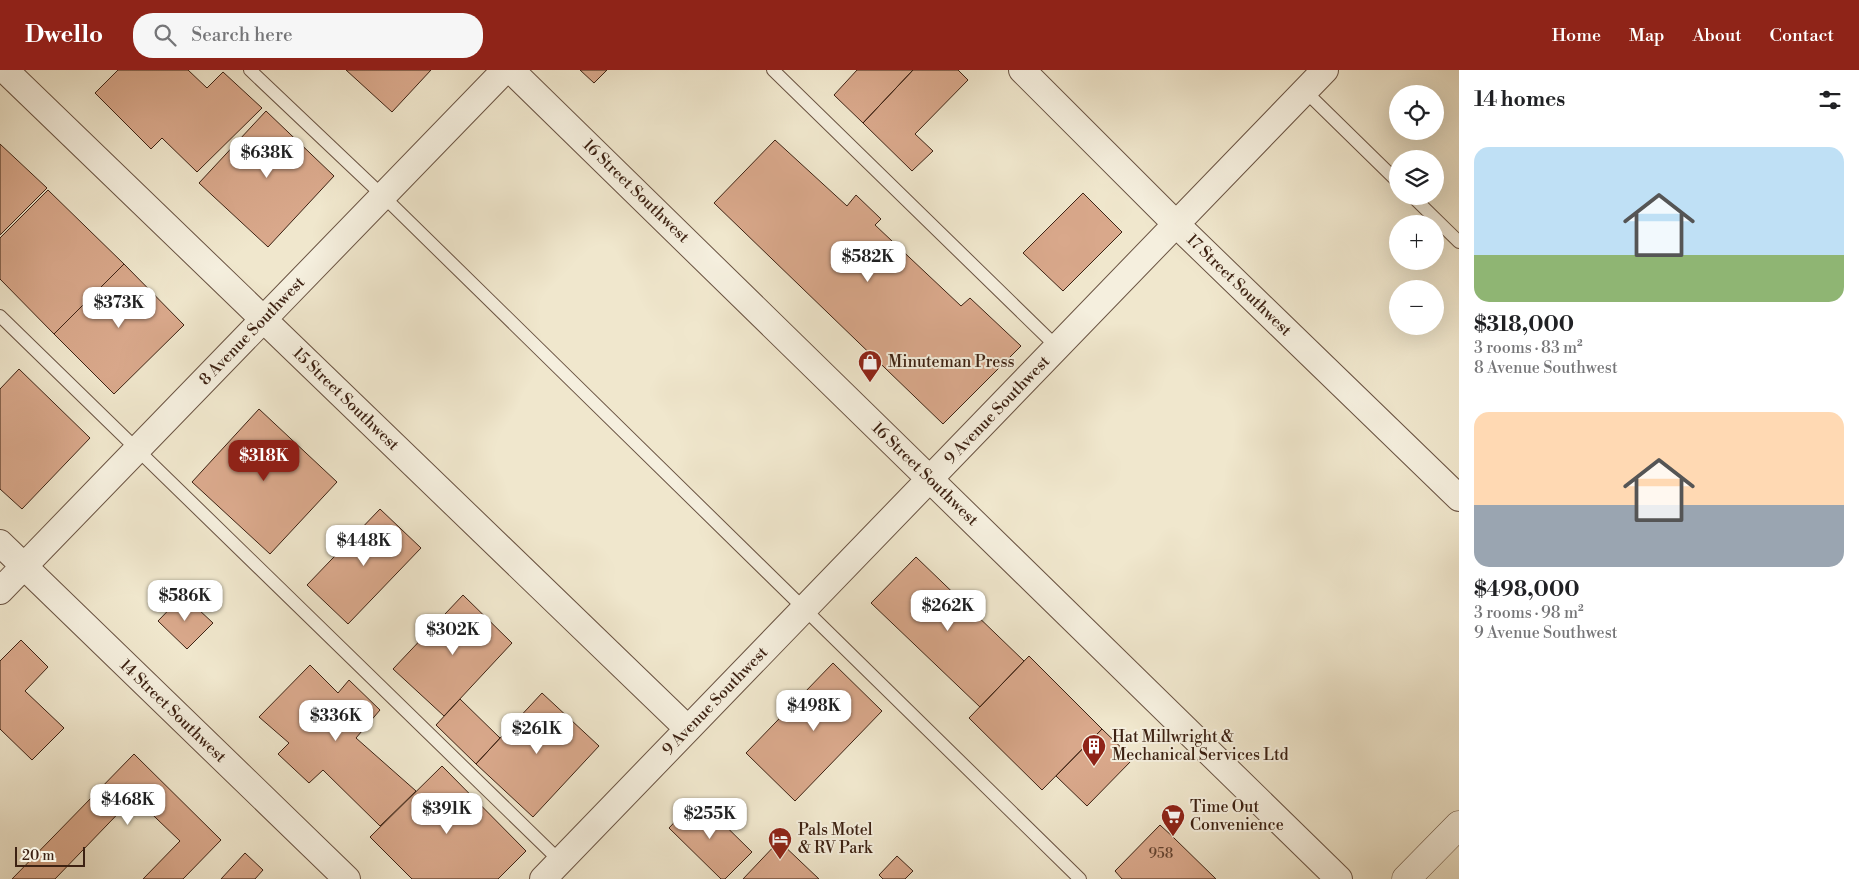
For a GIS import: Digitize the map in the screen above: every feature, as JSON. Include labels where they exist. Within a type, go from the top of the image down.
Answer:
[{"type":"street","name":"15 Street Southwest","points":[[4,70],[688,729]]},
{"type":"street","name":"8 Avenue Southwest","points":[[0,591],[505,70]]},
{"type":"street","name":"16 Street Southwest","points":[[511,70],[1340,879]]},
{"type":"street","name":"17 Street Southwest","points":[[1022,70],[1177,225],[1459,498]]},
{"type":"street","name":"9 Avenue Southwest","points":[[552,870],[1177,225],[1313,78]]},
{"type":"street","name":"14 Street Southwest","points":[[0,543],[347,879]]},
{"type":"street","points":[[1406,879],[1459,825]]},
{"type":"lane","points":[[250,70],[383,196],[1080,879]]},
{"type":"lane","points":[[773,70],[1058,347]]},
{"type":"lane","points":[[1313,78],[1389,171]]},
{"type":"lane","points":[[1421,205],[1459,242]]},
{"type":"lane","points":[[0,316],[137,450],[552,870]]},
{"type":"building","points":[[118,70],[188,70],[207,88],[223,72],[262,108],[197,172],[162,138],[151,149],[95,93]]},
{"type":"building","points":[[346,70],[431,70],[392,112]]},
{"type":"building","points":[[580,70],[607,70],[594,83]]},
{"type":"building","points":[[857,70],[913,70],[863,123],[834,95]]},
{"type":"building","points":[[913,70],[958,70],[968,80],[915,134],[933,151],[912,171],[863,123]]},
{"type":"building","points":[[266,111],[334,176],[268,247],[199,183]]},
{"type":"building","points":[[775,140],[847,206],[856,195],[881,219],[875,225],[961,306],[970,298],[1021,346],[943,424],[714,203]]},
{"type":"building","points":[[0,144],[47,188],[0,235]]},
{"type":"building","points":[[48,190],[124,264],[54,334],[0,279],[0,238]]},
{"type":"building","points":[[1083,193],[1122,232],[1063,291],[1023,253]]},
{"type":"building","points":[[124,264],[184,325],[114,394],[54,334]]},
{"type":"building","points":[[19,369],[90,438],[22,509],[0,489],[0,389]]},
{"type":"building","points":[[259,409],[337,482],[270,554],[192,482]]},
{"type":"building","points":[[380,509],[421,548],[348,624],[307,585]]},
{"type":"building","points":[[916,557],[1024,661],[980,707],[871,603]]},
{"type":"building","points":[[183,595],[213,623],[187,649],[158,621]]},
{"type":"building","points":[[463,595],[512,643],[444,716],[393,669]]},
{"type":"building","points":[[21,640],[48,667],[25,691],[64,728],[32,760],[0,729],[0,661]]},
{"type":"building","points":[[1029,656],[1102,729],[1042,790],[969,718]]},
{"type":"building","points":[[833,663],[882,711],[795,801],[746,753]]},
{"type":"building","points":[[310,665],[338,693],[349,680],[380,710],[356,738],[416,791],[380,826],[323,770],[309,783],[278,754],[289,743],[259,717]]},
{"type":"building","points":[[542,693],[599,746],[533,817],[476,764]]},
{"type":"building","points":[[460,699],[500,738],[476,764],[436,725]]},
{"type":"building","name":"Hat Millwright & Mechanical Services Ltd","points":[[1102,729],[1133,759],[1087,806],[1056,776]]},
{"type":"building","points":[[134,754],[221,840],[183,879],[143,879],[180,841],[134,797],[55,879],[12,879]]},
{"type":"building","points":[[442,766],[526,851],[498,879],[412,879],[370,837]]},
{"type":"building","points":[[697,798],[752,852],[725,879],[721,879],[669,828]]},
{"type":"building","points":[[1160,825],[1216,879],[1122,879],[1115,871]]},
{"type":"building","name":"Pals Motel & RV Park","points":[[779,841],[819,879],[743,879]]},
{"type":"building","points":[[245,853],[263,870],[255,879],[221,879]]},
{"type":"building","name":"Pals Motel & RV Park","points":[[897,856],[913,871],[905,879],[883,879],[879,875]]},
{"type":"place","name":"Minuteman Press","points":[[870,383]]},
{"type":"place","name":"Hat Millwright & Mechanical Services Ltd","points":[[1094,767]]},
{"type":"place","name":"Time Out Convenience","points":[[1173,837]]},
{"type":"place","name":"Pals Motel & RV Park","points":[[780,860]]}]
